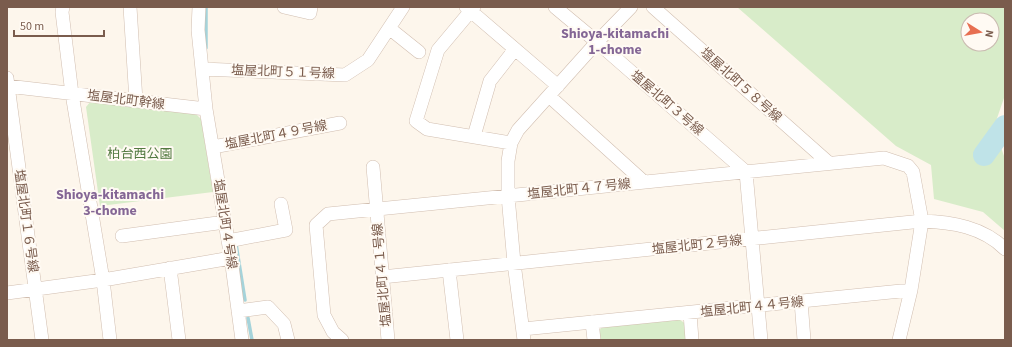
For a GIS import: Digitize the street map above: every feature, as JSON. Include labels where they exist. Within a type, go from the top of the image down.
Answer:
[{"type":"street","points":[[7,84],[72,94],[62,12],[63,7]]},
{"type":"street","points":[[130,7],[136,101]]},
{"type":"street","points":[[199,7],[198,30],[206,109]]},
{"type":"street","points":[[284,7],[310,13],[311,7]]},
{"type":"street","name":"塩屋北町５１号線","points":[[202,69],[345,75],[368,60],[403,7]]},
{"type":"street","name":"塩屋北町３号線","points":[[555,7],[746,172]]},
{"type":"street","points":[[524,334],[514,264],[508,196],[508,161],[511,143],[518,130],[597,42],[632,7]]},
{"type":"street","name":"塩屋北町５８号線","points":[[653,7],[829,163]]},
{"type":"street","points":[[511,143],[427,129],[416,121],[438,50],[470,8],[558,86]]},
{"type":"street","points":[[389,28],[419,52]]},
{"type":"street","points":[[474,136],[490,80],[515,49]]},
{"type":"street","name":"塩屋北町１６号線","points":[[7,84],[42,340]]},
{"type":"street","name":"塩屋北町幹線","points":[[110,340],[103,280],[72,94],[206,109]]},
{"type":"street","points":[[549,96],[644,182]]},
{"type":"street","name":"塩屋北町４号線","points":[[206,109],[231,258],[242,340]]},
{"type":"street","name":"塩屋北町４９号線","points":[[212,147],[340,123]]},
{"type":"street","name":"塩屋北町４７号線","points":[[342,340],[333,332],[324,315],[316,225],[328,214],[884,158],[908,166],[913,172],[922,221]]},
{"type":"street","points":[[373,167],[376,209]]},
{"type":"street","points":[[746,172],[761,340]]},
{"type":"street","points":[[228,241],[286,230],[281,204]]},
{"type":"street","name":"塩屋北町４１号線","points":[[376,209],[388,340]]},
{"type":"street","points":[[899,340],[911,290],[922,221]]},
{"type":"street","name":"塩屋北町２号線","points":[[382,277],[922,221],[948,222],[978,231],[997,241],[1005,249]]},
{"type":"street","points":[[122,236],[225,222]]},
{"type":"street","points":[[7,293],[103,280],[231,258]]},
{"type":"street","points":[[170,268],[180,340]]},
{"type":"street","points":[[449,270],[457,340]]},
{"type":"street","name":"塩屋北町４４号線","points":[[524,334],[592,322],[911,290]]},
{"type":"street","points":[[801,301],[804,340]]},
{"type":"street","points":[[238,311],[268,307],[284,324],[288,340]]},
{"type":"street","points":[[690,313],[692,340]]},
{"type":"street","points":[[592,322],[594,340]]},
{"type":"green space","points":[[737,7],[1005,7],[1005,95],[994,127],[1005,159],[1005,231],[983,212],[934,199],[931,165],[896,146]]},
{"type":"green space","name":"柏台西公園","points":[[91,101],[196,114],[201,119],[213,192],[100,206],[86,107]]},
{"type":"green space","points":[[680,320],[686,324],[686,340],[599,340],[598,332],[603,326]]},
{"type":"waterway","points":[[206,7],[206,48]]},
{"type":"waterway","points":[[984,155],[1005,126]]},
{"type":"waterway","points":[[236,244],[245,300]]},
{"type":"waterway","points":[[248,318],[252,340]]},
{"type":"district","name":"Shioya-kitamachi 1-chome","points":[[615,42]]},
{"type":"district","name":"Shioya-kitamachi 3-chome","points":[[110,204]]}]
